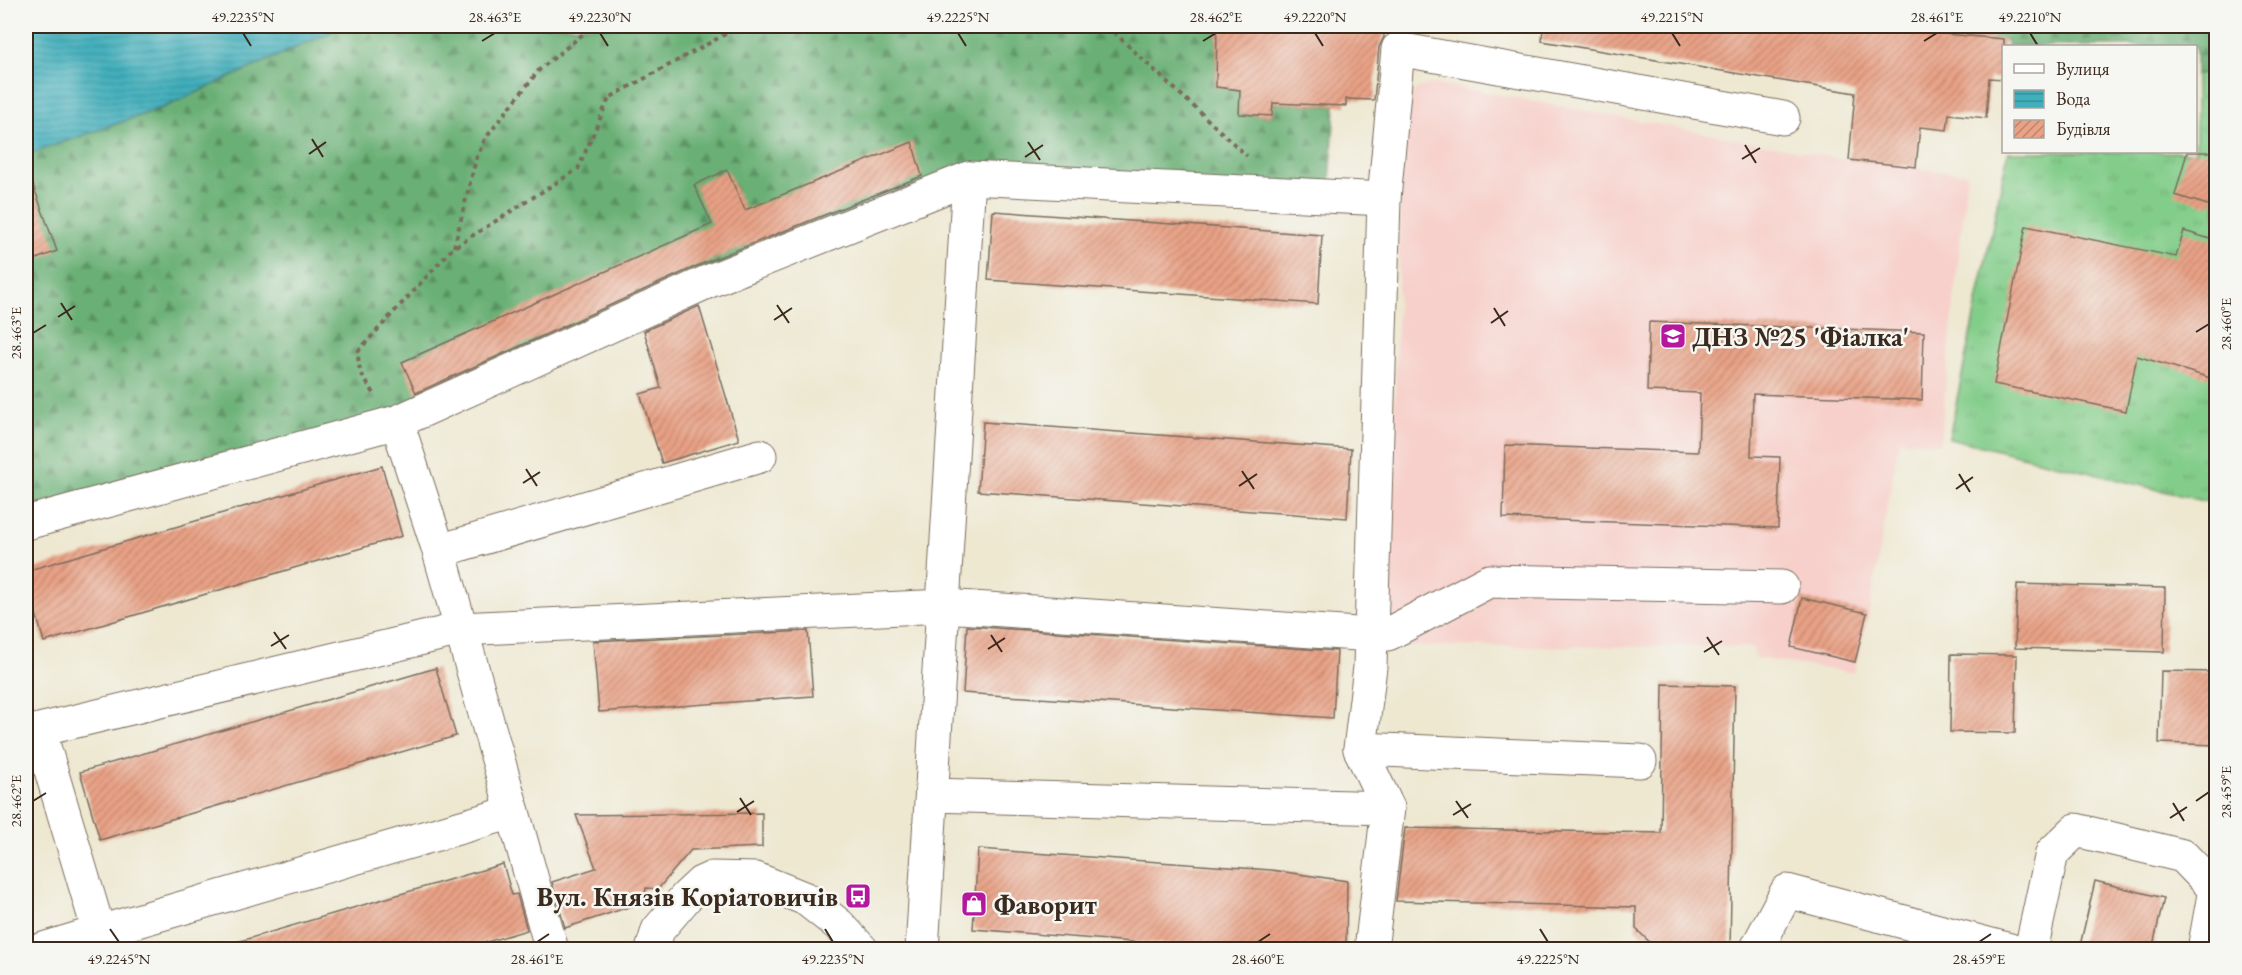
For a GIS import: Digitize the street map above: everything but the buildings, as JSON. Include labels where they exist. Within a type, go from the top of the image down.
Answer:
[{"type":"lane","points":[[1371,950],[1388,808],[1360,749],[1372,635],[1384,199],[1398,49],[1783,118]]},
{"type":"lane","points":[[922,950],[969,178]]},
{"type":"lane","points":[[26,523],[397,422],[707,282],[969,178],[1384,199]]},
{"type":"lane","points":[[397,422],[439,551],[552,950]]},
{"type":"lane","points":[[439,551],[760,456]]},
{"type":"lane","points":[[99,932],[39,730],[461,629],[944,606],[1372,635],[1389,634],[1490,581],[1782,587]]},
{"type":"lane","points":[[1360,749],[1640,761]]},
{"type":"lane","points":[[932,795],[1388,808]]},
{"type":"lane","points":[[40,950],[513,812]]},
{"type":"lane","points":[[2031,950],[2052,852],[2076,830],[2183,856],[2215,889],[2204,950]]},
{"type":"lane","points":[[652,950],[658,930],[701,883],[712,878],[756,879],[806,898],[839,925],[862,950]]},
{"type":"lane","points":[[1756,950],[1787,891],[2010,950]]},
{"type":"path","points":[[453,248],[476,159],[485,139],[539,70],[593,26]]},
{"type":"path","points":[[397,422],[360,373],[357,362],[359,350],[453,248],[578,169],[609,98],[731,31],[748,26]]},
{"type":"path","points":[[1107,26],[1289,194]]},
{"type":"shaded area","name":"ДНЗ №25 'Фіалка'","points":[[1435,83],[1849,160],[1967,174],[1940,444],[1899,440],[1869,613],[1854,673],[1756,658],[1752,647],[1388,646],[1403,105],[1417,88]]},
{"type":"green space","points":[[344,26],[1217,26],[1216,87],[1240,90],[1239,114],[1272,116],[1273,103],[1335,106],[1329,196],[969,178],[397,422],[26,523],[26,155],[162,108]]},
{"type":"green space","points":[[1911,26],[2216,26],[2216,74],[2210,72],[2197,74],[2197,45],[2007,45],[2007,40],[1949,35],[1908,62]]},
{"type":"green space","points":[[2210,72],[2216,74],[2216,504],[1949,438],[2008,153],[2197,153],[2197,74]]},
{"type":"water","points":[[26,26],[344,26],[162,108],[26,155]]},
{"type":"place","name":"ДНЗ №25 'Фіалка'","points":[[1673,336]]},
{"type":"place","name":"Вул. Князів Коріатовичів","points":[[858,896]]},
{"type":"place","name":"Фаворит","points":[[974,904]]}]
